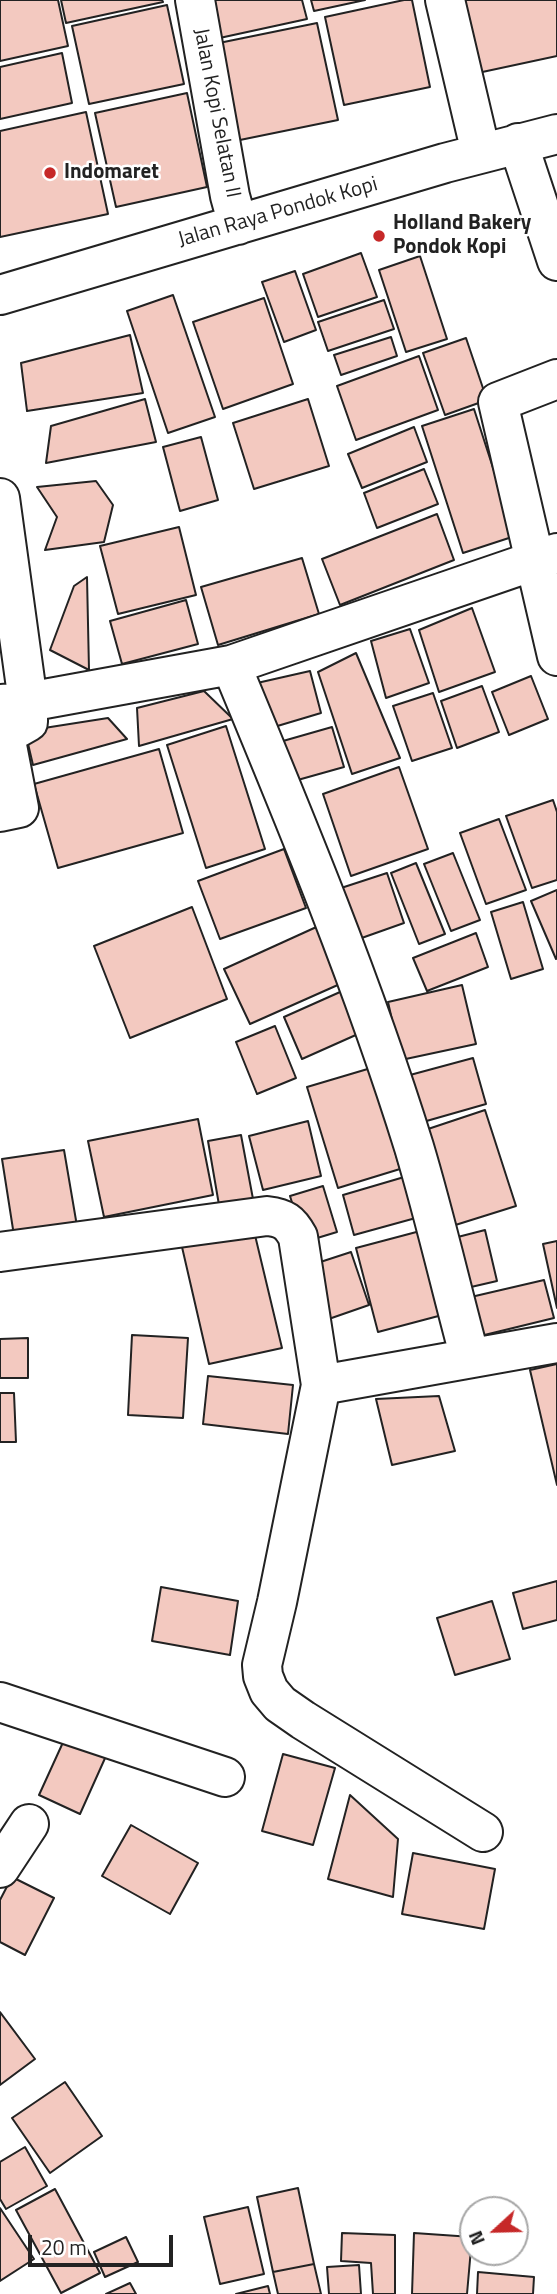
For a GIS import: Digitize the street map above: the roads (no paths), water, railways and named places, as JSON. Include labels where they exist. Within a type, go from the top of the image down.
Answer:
[{"type":"street","name":"Jalan Kopi Selatan II","points":[[195,0],[238,225]]},
{"type":"street","points":[[445,0],[481,153]]},
{"type":"street","name":"Jalan Raya Pondok Kopi","points":[[1,293],[481,153],[557,134]]},
{"type":"street","points":[[518,144],[557,261]]},
{"type":"street","points":[[557,379],[498,402],[546,557],[557,656]]},
{"type":"street","points":[[0,498],[14,703],[28,722],[5,735],[19,808],[0,812]]},
{"type":"street","points":[[14,703],[231,665],[546,557]]},
{"type":"street","points":[[231,665],[321,882],[366,1004],[414,1149],[470,1358]]},
{"type":"street","points":[[0,1252],[267,1216],[284,1219],[291,1224],[298,1237],[321,1385],[262,1665],[265,1682],[280,1704],[303,1720],[483,1832]]},
{"type":"street","points":[[321,1385],[557,1343]]},
{"type":"street","points":[[0,1702],[225,1777]]},
{"type":"street","points":[[0,1868],[29,1824]]},
{"type":"place","name":"Indomaret","points":[[50,173]]},
{"type":"place","name":"Holland Bakery Pondok Kopi","points":[[379,236]]}]
